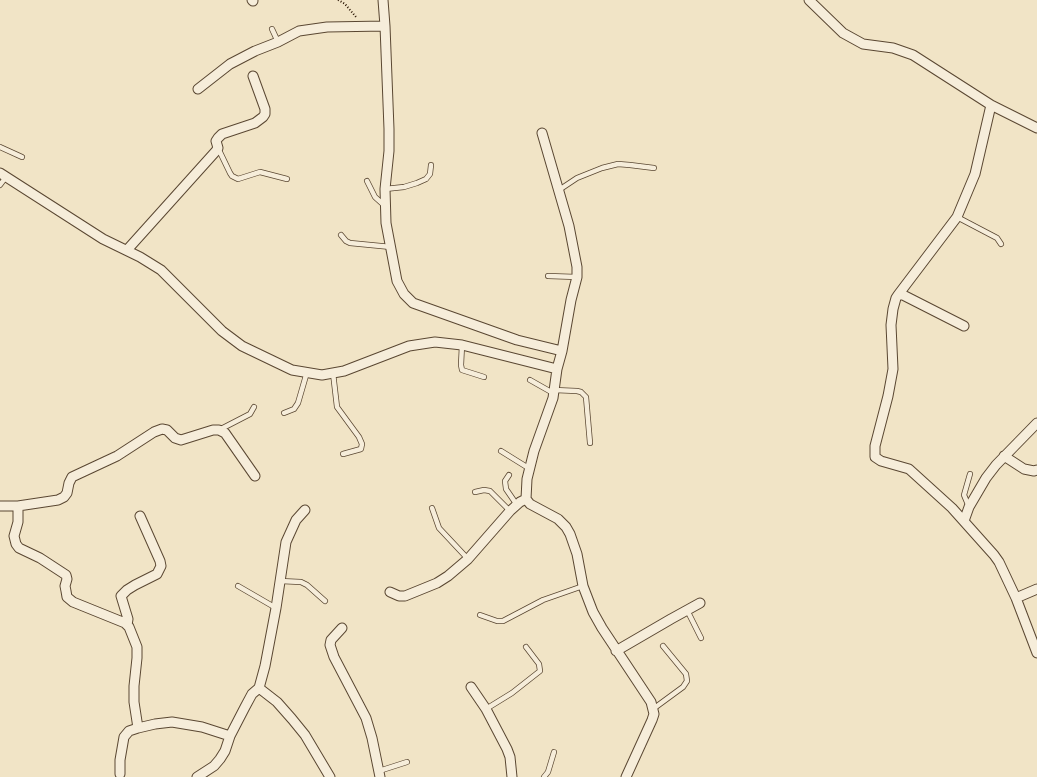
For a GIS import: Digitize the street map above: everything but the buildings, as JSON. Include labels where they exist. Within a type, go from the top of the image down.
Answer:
[{"type":"street","points":[[383,0],[389,129],[389,151],[385,189],[386,223],[398,281],[404,294],[413,303],[517,340],[560,359]]},
{"type":"street","points":[[809,0],[843,33],[863,44],[893,48],[913,55],[991,105],[1037,128]]},
{"type":"street","points":[[198,89],[230,64],[299,31],[327,27],[385,26]]},
{"type":"street","points":[[127,250],[215,152],[216,141],[222,134],[255,122],[263,117],[265,114],[265,109],[252,76]]},
{"type":"street","points":[[991,105],[975,174],[957,217],[894,302],[891,316],[893,369],[888,396],[875,446],[875,457],[881,462],[908,469],[947,503],[999,562],[1016,598],[1037,653]]},
{"type":"street","points":[[542,133],[569,226],[578,267],[553,392],[534,451],[527,479],[526,499],[530,504],[558,519],[566,527],[577,554],[584,586],[593,612],[616,651],[647,694],[653,709],[654,714],[652,720],[626,777]]},
{"type":"street","points":[[3,175],[103,239],[127,250],[161,270],[222,331],[242,346],[292,370],[322,375],[344,371],[409,346],[435,342],[560,359]]},
{"type":"street","points":[[898,295],[903,295],[912,299],[964,326]]},
{"type":"street","points":[[964,521],[969,507],[986,478],[1004,456],[1037,423]]},
{"type":"street","points":[[0,506],[18,506],[58,500],[64,497],[67,493],[72,477],[117,456],[154,432],[162,429],[167,430],[175,438],[181,440],[213,430],[219,430],[225,433],[256,476]]},
{"type":"street","points":[[1004,456],[1024,469],[1034,471],[1037,470]]},
{"type":"street","points":[[390,592],[399,596],[405,596],[437,583],[459,568],[514,508],[526,499]]},
{"type":"street","points":[[18,506],[18,522],[14,536],[16,544],[19,548],[40,558],[66,575],[67,579],[65,586],[67,597],[74,602],[127,621]]},
{"type":"street","points":[[197,777],[214,766],[220,759],[252,694],[259,688],[265,666],[276,608],[283,557],[288,537],[296,520],[305,510]]},
{"type":"street","points":[[138,728],[134,697],[137,647],[127,621],[121,596],[126,590],[154,576],[159,572],[161,566],[140,516]]},
{"type":"street","points":[[1016,598],[1037,589]]},
{"type":"street","points":[[616,651],[664,622],[700,603]]},
{"type":"street","points":[[342,628],[331,640],[330,645],[334,656],[366,718],[372,738],[379,774]]},
{"type":"street","points":[[471,687],[486,709],[508,749],[512,777]]},
{"type":"street","points":[[259,688],[277,702],[305,735],[330,777]]},
{"type":"street","points":[[120,774],[120,760],[124,737],[129,731],[156,724],[172,722],[202,727],[230,736]]},
{"type":"lane","points":[[272,29],[278,42]]},
{"type":"lane","points":[[0,147],[22,157]]},
{"type":"lane","points":[[215,152],[232,176],[238,178],[260,172],[287,179]]},
{"type":"lane","points":[[559,190],[577,178],[602,168],[618,164],[630,164],[654,168]]},
{"type":"lane","points":[[385,189],[417,184],[426,179],[430,174],[431,165]]},
{"type":"lane","points":[[0,185],[3,175]]},
{"type":"lane","points":[[367,181],[375,197],[385,206]]},
{"type":"lane","points":[[957,217],[997,238],[1001,244]]},
{"type":"lane","points":[[341,235],[350,243],[391,246]]},
{"type":"lane","points":[[548,276],[577,277]]},
{"type":"lane","points":[[462,345],[462,370],[484,376]]},
{"type":"lane","points":[[284,413],[294,409],[298,403],[307,372]]},
{"type":"lane","points":[[333,373],[337,407],[359,437],[362,444],[361,450],[343,454]]},
{"type":"lane","points":[[530,380],[553,392],[581,392],[586,397],[590,443]]},
{"type":"lane","points":[[219,430],[250,414],[254,407]]},
{"type":"lane","points":[[501,451],[530,469]]},
{"type":"lane","points":[[969,507],[964,495],[970,474]]},
{"type":"lane","points":[[509,475],[505,481],[506,489],[514,508]]},
{"type":"lane","points":[[475,492],[484,490],[490,491],[514,508]]},
{"type":"lane","points":[[432,508],[439,528],[468,559]]},
{"type":"lane","points":[[280,581],[301,582],[307,585],[325,601]]},
{"type":"lane","points":[[238,586],[276,608]]},
{"type":"lane","points":[[480,615],[496,621],[503,621],[543,600],[584,586]]},
{"type":"lane","points":[[687,610],[701,638]]},
{"type":"lane","points":[[653,709],[683,687],[688,681],[686,674],[663,646]]},
{"type":"lane","points":[[486,709],[512,693],[540,671],[539,664],[526,647]]},
{"type":"lane","points":[[544,777],[548,772],[554,752]]},
{"type":"lane","points":[[379,774],[407,762]]},
{"type":"path","points":[[338,0],[344,4],[364,27]]}]
